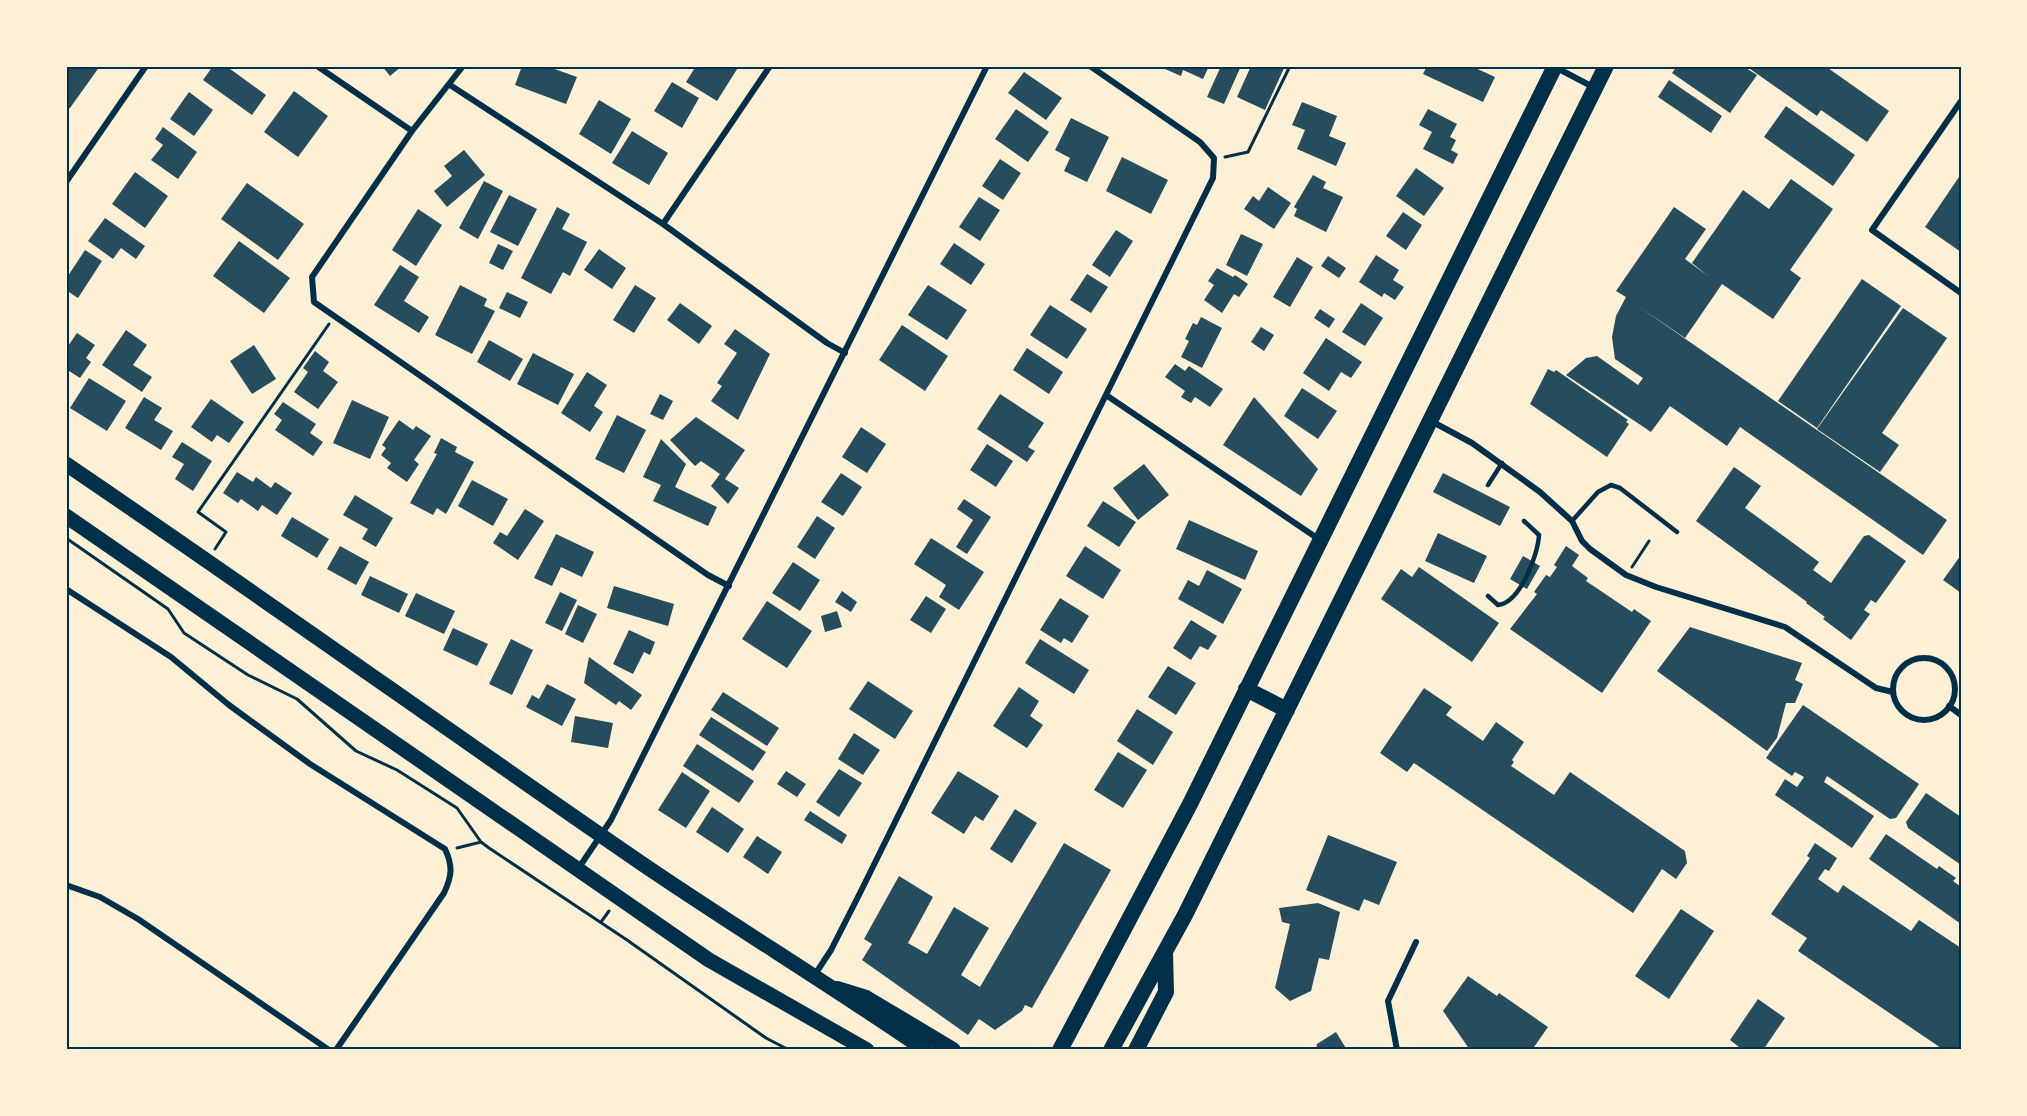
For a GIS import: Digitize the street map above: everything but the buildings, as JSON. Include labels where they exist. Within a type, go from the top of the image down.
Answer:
[{"type":"highway","points":[[1060,1050],[1143,896],[1321,541],[1554,66]]},
{"type":"highway","points":[[1111,1050],[1165,952],[1287,710],[1606,66]]},
{"type":"highway","points":[[1246,689],[1287,710]]},
{"type":"highway","points":[[1136,1050],[1166,992],[1165,952]]},
{"type":"highway","points":[[837,989],[866,998],[953,1050]]},
{"type":"main road","points":[[66,464],[601,834],[813,977],[837,989],[925,1050]]},
{"type":"main road","points":[[66,516],[709,960],[867,1050]]},
{"type":"street","points":[[66,182],[146,66]]},
{"type":"street","points":[[317,66],[412,130]]},
{"type":"street","points":[[463,66],[412,130],[312,277],[314,302],[708,575],[729,586]]},
{"type":"street","points":[[663,224],[770,66]]},
{"type":"street","points":[[578,869],[601,834],[729,586],[987,66]]},
{"type":"street","points":[[813,977],[831,950],[860,893],[1213,178],[1214,158],[1200,142],[1090,66]]},
{"type":"street","points":[[1554,66],[1595,88]]},
{"type":"street","points":[[450,85],[663,224],[827,343],[845,353]]},
{"type":"street","points":[[1961,101],[1872,230],[1961,293]]},
{"type":"street","points":[[1106,395],[1321,541]]},
{"type":"street","points":[[1431,420],[1503,464],[1540,492],[1572,521],[1582,541],[1590,549],[1626,575],[1656,587],[1785,627],[1876,688],[1893,692]]},
{"type":"street","points":[[66,589],[171,657],[301,757],[445,849],[449,856],[452,878],[336,1050]]},
{"type":"street","points":[[1918,658],[1936,661],[1950,672],[1953,680],[1954,689],[1949,706],[1935,718],[1916,719],[1902,711],[1893,692],[1897,674],[1910,661],[1918,658]]},
{"type":"street","points":[[1949,706],[1961,715]]},
{"type":"street","points":[[66,885],[100,897],[138,919],[329,1050]]},
{"type":"street","points":[[1397,1050],[1388,1002],[1416,942]]},
{"type":"lane","points":[[1488,485],[1503,464]]},
{"type":"lane","points":[[1572,521],[1598,492],[1611,485],[1620,488],[1677,532]]},
{"type":"lane","points":[[1488,596],[1498,605],[1510,600],[1538,552],[1539,535],[1524,521]]},
{"type":"path","points":[[1214,158],[1248,152],[1290,66]]},
{"type":"path","points":[[207,560],[226,532],[198,512],[335,315]]},
{"type":"path","points":[[66,538],[168,609],[184,633],[248,675],[297,699],[356,751],[397,770],[457,808],[481,842],[601,922],[766,1038],[789,1050]]},
{"type":"path","points":[[1632,567],[1649,541]]},
{"type":"path","points":[[168,609],[179,595]]},
{"type":"path","points":[[449,856],[457,848],[481,842]]},
{"type":"path","points":[[601,922],[610,909]]}]
